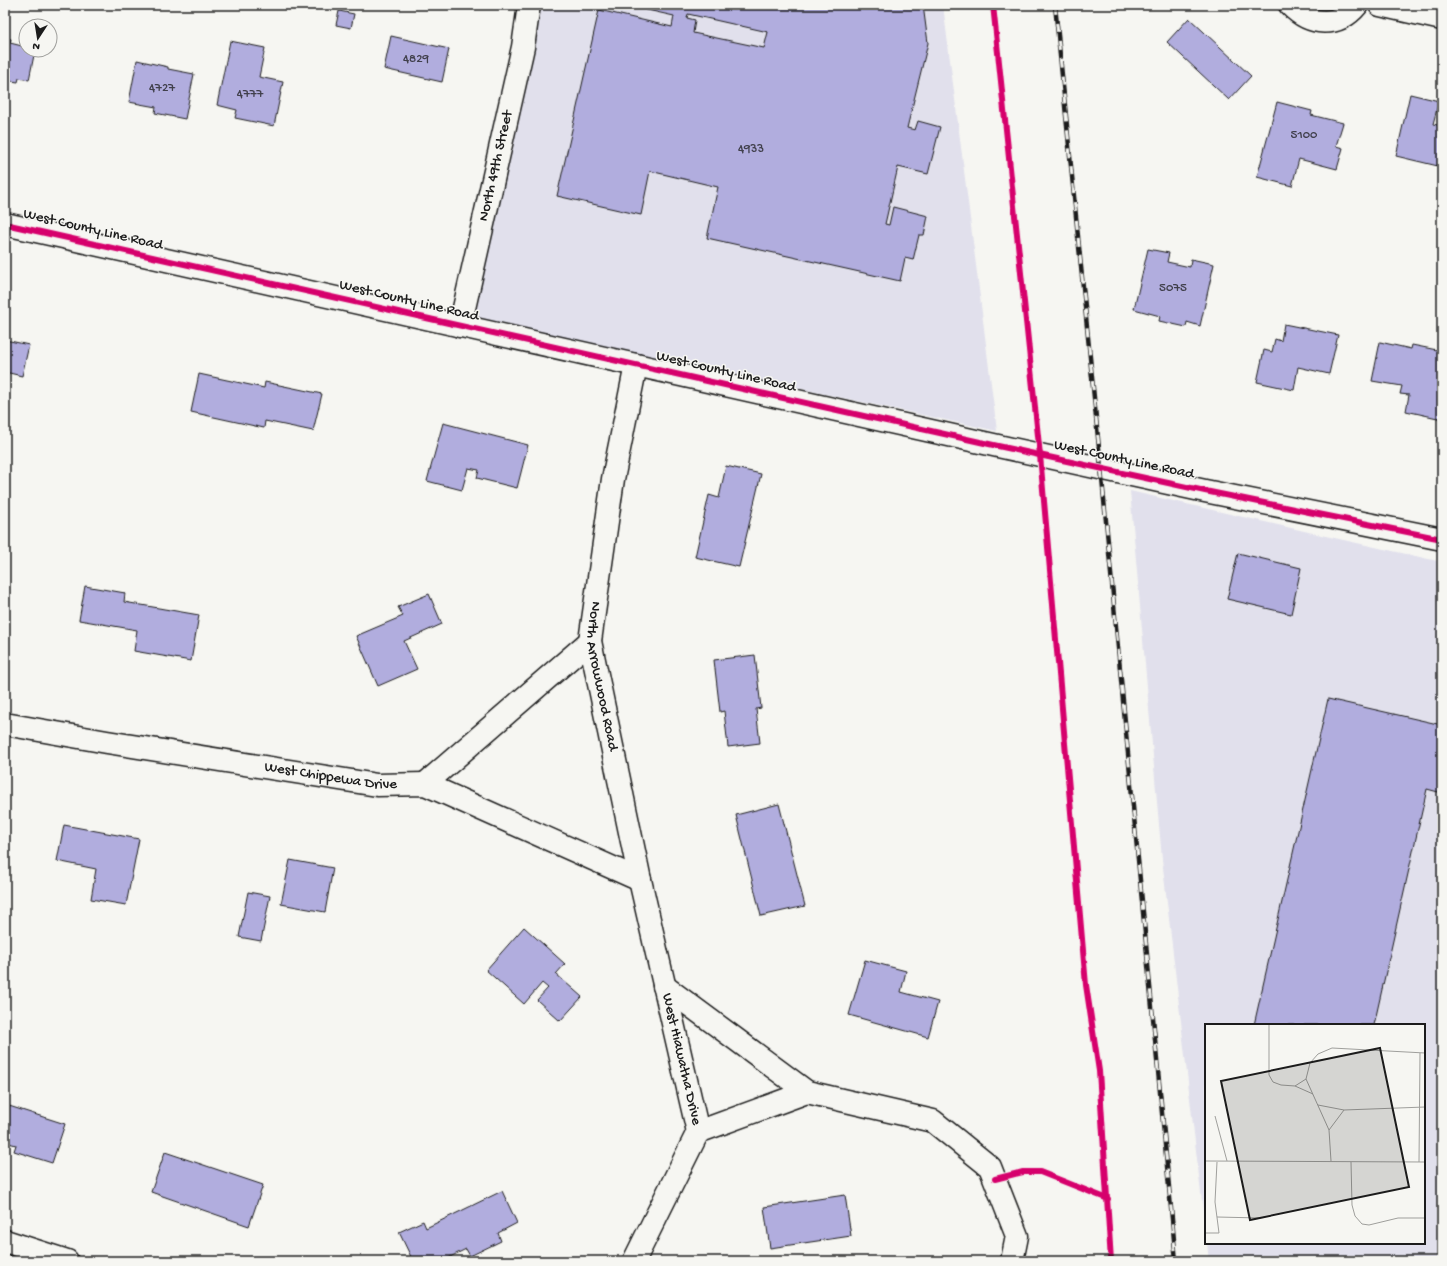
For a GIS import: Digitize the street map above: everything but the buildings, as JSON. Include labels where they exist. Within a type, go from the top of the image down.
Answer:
[{"type":"street","name":"North 49th Street","points":[[460,326],[523,48],[529,5]]},
{"type":"street","points":[[1290,5],[1298,14],[1311,20],[1325,22],[1339,19],[1352,12],[1357,5]]},
{"type":"street","points":[[1380,5],[1442,19]]},
{"type":"street","name":"West County Line Road","points":[[5,224],[998,446],[1205,491],[1442,539]]},
{"type":"street","name":"North Arrowwood Road","points":[[636,365],[613,478],[590,641],[640,880],[664,986]]},
{"type":"street","points":[[425,784],[590,641]]},
{"type":"street","name":"West Chippewa Drive","points":[[5,724],[107,742],[377,785],[425,784],[640,880]]},
{"type":"street","points":[[664,986],[807,1092],[933,1121],[990,1166],[1017,1236],[1012,1261]]},
{"type":"street","name":"West Hiawatha Drive","points":[[634,1261],[698,1132],[664,986]]},
{"type":"street","name":"West Hiawatha Drive","points":[[698,1132],[807,1092]]},
{"type":"street","points":[[5,1241],[67,1261]]},
{"type":"shaded area","points":[[529,5],[943,5],[997,431],[634,353],[460,326]]},
{"type":"shaded area","points":[[1130,491],[1442,562],[1442,1261],[1209,1261],[1207,1244],[1425,1244],[1425,1024],[1205,1024],[1205,1227],[1162,859]]},
{"type":"railway","points":[[1055,5],[1101,468],[1176,1261]]},
{"type":"cycle path","points":[[993,5],[1040,455],[1086,985],[1099,1071],[1111,1261]]},
{"type":"cycle path","points":[[5,224],[998,446],[1205,491],[1442,539]]},
{"type":"cycle path","points":[[995,1179],[1023,1172],[1040,1172],[1108,1199]]}]
